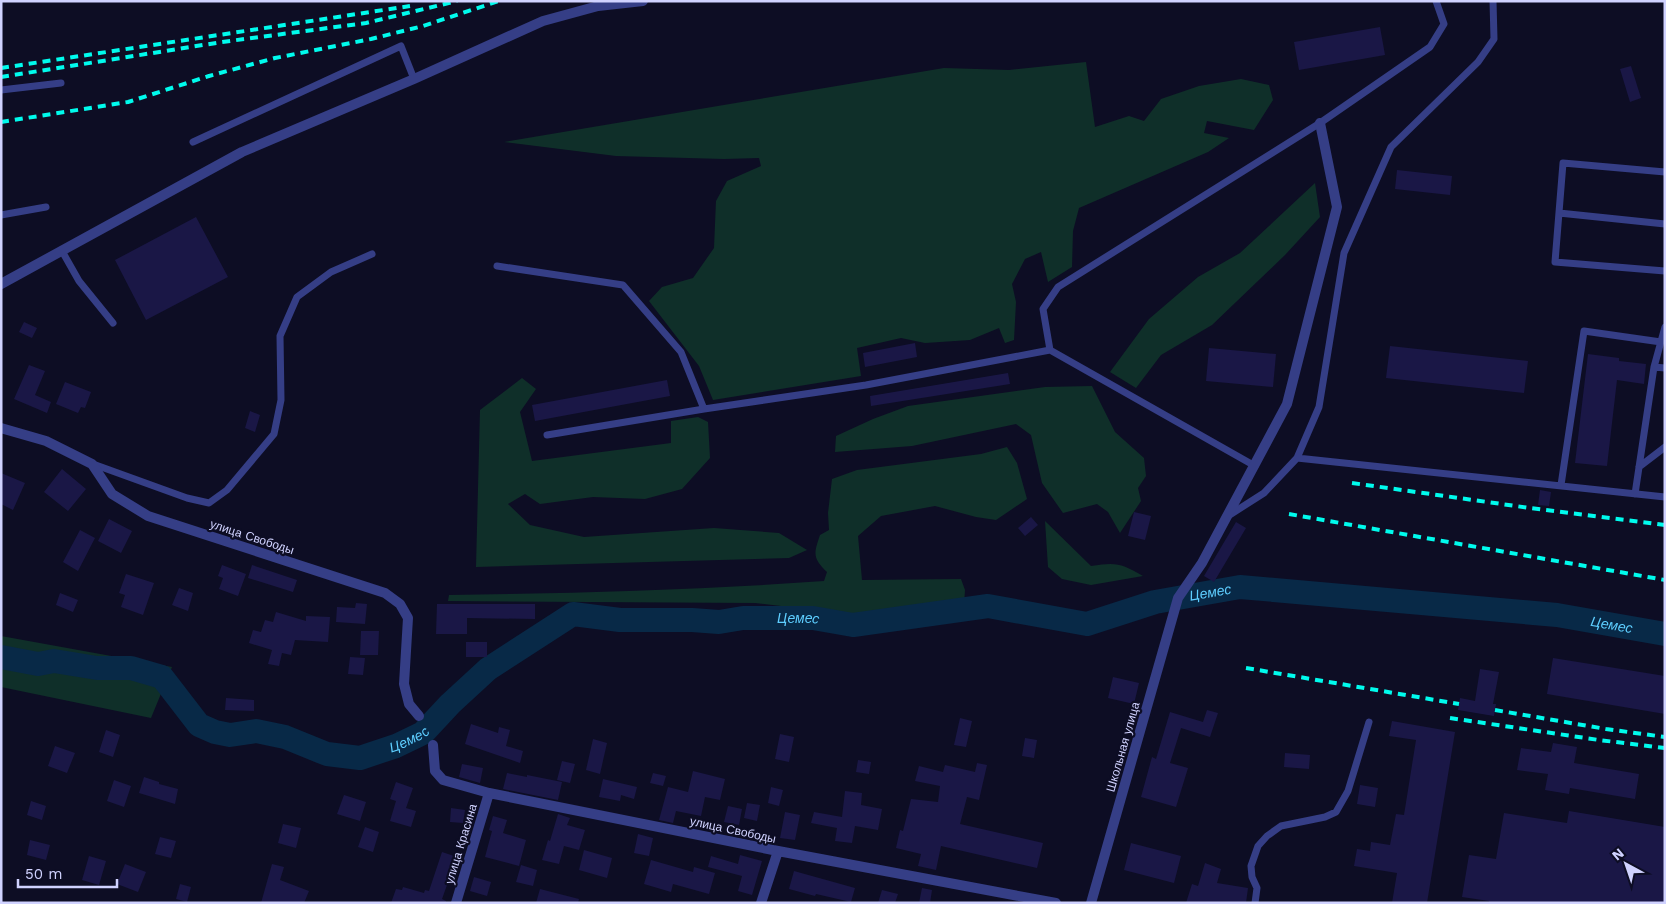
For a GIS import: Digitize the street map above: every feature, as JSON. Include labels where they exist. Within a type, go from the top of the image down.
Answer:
[{"type":"street","points":[[1,284],[242,152],[414,79],[543,21],[598,6],[643,1]]},
{"type":"street","name":"Школьная улица","points":[[1091,903],[1178,598],[1202,563],[1288,404],[1337,207],[1320,123]]},
{"type":"street","points":[[1,428],[46,442],[92,464]]},
{"type":"street","name":"улица Свободы","points":[[92,464],[112,494],[148,516],[385,593],[400,604],[408,618],[404,684],[409,704],[419,716]]},
{"type":"street","name":"улица Свободы","points":[[433,745],[434,771],[444,780],[489,793],[778,852],[1056,903]]},
{"type":"street","name":"улица Красина","points":[[456,903],[489,793]]},
{"type":"street","points":[[761,903],[778,852]]},
{"type":"lane","points":[[1050,350],[1043,309],[1058,287],[1320,123],[1430,46],[1444,24],[1436,1]]},
{"type":"lane","points":[[1227,516],[1264,493],[1297,458],[1319,407],[1344,253],[1391,147],[1478,62],[1494,38],[1493,1]]},
{"type":"lane","points":[[193,142],[401,46],[414,79]]},
{"type":"lane","points":[[1,90],[61,83]]},
{"type":"lane","points":[[1665,172],[1563,163],[1555,262],[1665,271]]},
{"type":"lane","points":[[1,215],[46,207]]},
{"type":"lane","points":[[1559,213],[1665,224]]},
{"type":"lane","points":[[62,251],[79,281],[114,323]]},
{"type":"lane","points":[[92,464],[187,498],[209,503],[227,490],[274,434],[280,400],[280,336],[297,297],[331,272],[372,254]]},
{"type":"lane","points":[[496,266],[623,285],[681,352],[704,408]]},
{"type":"lane","points":[[1635,494],[1654,367],[1665,327]]},
{"type":"lane","points":[[1561,485],[1584,331],[1660,342]]},
{"type":"lane","points":[[546,435],[704,408],[866,384],[1050,350],[1255,466]]},
{"type":"lane","points":[[1654,367],[1665,368]]},
{"type":"lane","points":[[1639,467],[1665,448]]},
{"type":"lane","points":[[1297,458],[1665,497]]},
{"type":"lane","points":[[1255,903],[1257,888],[1252,876],[1251,866],[1258,846],[1266,836],[1281,826],[1325,817],[1336,812],[1348,791],[1369,722]]},
{"type":"green space","points":[[1086,62],[1095,127],[1129,116],[1144,121],[1161,99],[1199,86],[1241,79],[1269,85],[1273,100],[1254,130],[1207,121],[1204,133],[1229,138],[1208,152],[1079,208],[1073,231],[1072,267],[1048,282],[1041,252],[1025,259],[1012,284],[1016,302],[1014,340],[1005,343],[999,328],[970,340],[925,343],[901,338],[857,348],[861,376],[713,400],[699,366],[649,301],[662,287],[693,278],[714,248],[716,201],[727,181],[761,166],[759,158],[616,156],[504,142],[944,68],[1009,70]]},
{"type":"green space","points":[[1315,183],[1320,217],[1285,255],[1212,325],[1161,355],[1136,388],[1110,372],[1149,319],[1198,277],[1240,253]]},
{"type":"green space","points":[[522,378],[536,389],[520,412],[532,461],[671,443],[671,421],[698,417],[708,422],[710,458],[682,489],[645,499],[593,497],[540,504],[525,494],[508,504],[530,525],[584,537],[714,528],[779,533],[807,550],[789,558],[476,567],[480,410]]},
{"type":"green space","points":[[1092,386],[1115,432],[1144,458],[1146,476],[1138,488],[1141,501],[1120,533],[1108,512],[1097,504],[1063,513],[1042,483],[1031,435],[1016,424],[912,446],[835,452],[836,436],[908,406],[1045,387]]},
{"type":"green space","points":[[1007,447],[1017,463],[1027,499],[996,520],[976,517],[935,506],[881,516],[858,536],[862,580],[961,579],[965,590],[964,605],[853,617],[755,603],[448,601],[449,595],[637,591],[824,581],[827,572],[817,559],[816,546],[820,535],[829,530],[828,513],[832,479],[857,470],[981,454]]},
{"type":"green space","points":[[1045,521],[1091,566],[1118,565],[1129,568],[1143,576],[1091,585],[1062,579],[1048,567]]},
{"type":"green space","points":[[1,636],[172,667],[151,718],[1,687]]},
{"type":"building","points":[[1380,27],[1385,55],[1299,70],[1294,42]]},
{"type":"building","points":[[1631,66],[1641,98],[1630,102],[1620,69]]},
{"type":"building","points":[[1397,170],[1452,176],[1450,195],[1395,189]]},
{"type":"building","points":[[196,217],[228,277],[146,320],[115,260]]},
{"type":"building","points":[[24,322],[37,328],[32,338],[19,332]]},
{"type":"building","points":[[915,343],[917,357],[865,367],[863,353]]},
{"type":"building","points":[[1390,346],[1528,361],[1524,393],[1386,378]]},
{"type":"building","points":[[1209,348],[1276,354],[1273,387],[1206,381]]},
{"type":"building","points":[[1588,354],[1619,358],[1619,361],[1646,364],[1644,384],[1617,380],[1607,466],[1575,463]]},
{"type":"building","points":[[29,365],[45,371],[35,395],[51,402],[47,413],[14,399]]},
{"type":"building","points":[[1008,373],[1010,384],[871,406],[870,396]]},
{"type":"building","points":[[667,380],[670,396],[535,421],[532,405]]},
{"type":"building","points":[[65,382],[91,392],[85,408],[81,407],[78,413],[56,404]]},
{"type":"building","points":[[250,411],[260,415],[255,432],[245,428]]},
{"type":"building","points":[[62,469],[86,489],[68,511],[44,492]]},
{"type":"building","points":[[1,473],[25,483],[13,510],[1,504]]},
{"type":"building","points":[[1540,490],[1551,492],[1549,506],[1538,505]]},
{"type":"building","points":[[1134,512],[1151,516],[1145,540],[1128,536]]},
{"type":"building","points":[[1031,517],[1038,525],[1025,536],[1018,528]]},
{"type":"building","points":[[109,519],[132,531],[121,553],[98,541]]},
{"type":"building","points":[[1236,522],[1246,528],[1214,582],[1204,576]]},
{"type":"building","points":[[80,530],[95,538],[78,571],[63,562]]},
{"type":"building","points":[[222,565],[246,574],[238,596],[219,589],[223,578],[218,576]]},
{"type":"building","points":[[252,565],[297,580],[293,592],[248,578]]},
{"type":"building","points":[[126,574],[154,583],[143,615],[121,607],[125,595],[119,593]]},
{"type":"building","points":[[179,588],[193,593],[188,611],[172,605]]},
{"type":"building","points":[[60,593],[78,600],[73,612],[56,605]]},
{"type":"building","points":[[356,603],[367,604],[365,624],[336,622],[337,607],[355,608]]},
{"type":"building","points":[[437,604],[535,604],[535,619],[467,618],[467,634],[436,634]]},
{"type":"building","points":[[276,612],[306,621],[306,616],[330,617],[328,642],[295,640],[291,655],[282,653],[279,666],[268,664],[272,650],[249,643],[253,630],[261,632],[265,620],[273,622]]},
{"type":"building","points":[[361,631],[379,631],[378,655],[360,655]]},
{"type":"building","points":[[466,642],[487,642],[487,657],[466,657]]},
{"type":"building","points":[[350,657],[365,658],[363,675],[348,674]]},
{"type":"building","points":[[1553,658],[1665,676],[1665,714],[1547,694]]},
{"type":"building","points":[[1480,669],[1499,672],[1493,704],[1496,704],[1494,716],[1458,710],[1460,698],[1475,701]]},
{"type":"building","points":[[1113,677],[1139,683],[1134,704],[1108,698]]},
{"type":"building","points":[[226,698],[254,700],[254,711],[225,710]]},
{"type":"building","points":[[1207,710],[1218,713],[1210,737],[1181,728],[1170,763],[1188,768],[1176,807],[1141,797],[1152,757],[1156,759],[1170,712],[1203,722]]},
{"type":"building","points":[[960,718],[972,721],[966,747],[954,745]]},
{"type":"building","points":[[1392,721],[1455,732],[1427,903],[1392,903],[1397,873],[1354,866],[1357,849],[1370,851],[1371,842],[1390,845],[1396,814],[1404,815],[1416,740],[1389,736]]},
{"type":"building","points":[[471,724],[498,733],[499,727],[510,730],[506,746],[523,751],[520,763],[465,744]]},
{"type":"building","points":[[106,730],[120,735],[113,757],[99,752]]},
{"type":"building","points":[[780,734],[794,737],[789,762],[775,759]]},
{"type":"building","points":[[1025,738],[1037,740],[1034,758],[1022,756]]},
{"type":"building","points":[[593,739],[607,743],[600,774],[586,770]]},
{"type":"building","points":[[1553,743],[1577,747],[1574,763],[1639,774],[1635,799],[1570,788],[1569,794],[1545,790],[1548,774],[1517,770],[1521,748],[1551,752]]},
{"type":"building","points":[[55,746],[75,753],[67,773],[48,766]]},
{"type":"building","points":[[1285,753],[1310,755],[1309,769],[1284,767]]},
{"type":"building","points":[[858,760],[871,762],[869,774],[856,772]]},
{"type":"building","points":[[562,761],[575,764],[570,783],[557,780]]},
{"type":"building","points":[[977,763],[987,765],[979,800],[967,797],[960,824],[1043,843],[1037,868],[941,846],[936,870],[918,866],[921,854],[896,848],[900,830],[903,831],[911,799],[938,802],[940,786],[915,781],[919,766],[943,772],[945,765],[975,772]]},
{"type":"building","points":[[462,764],[483,768],[480,783],[459,777]]},
{"type":"building","points":[[693,771],[725,779],[720,800],[705,797],[701,816],[676,811],[673,823],[659,820],[668,787],[688,792]]},
{"type":"building","points":[[507,773],[562,782],[558,800],[503,789]]},
{"type":"building","points":[[653,773],[666,776],[663,786],[650,783]]},
{"type":"building","points":[[144,777],[159,782],[159,784],[178,789],[175,804],[139,793]]},
{"type":"building","points":[[603,779],[637,787],[634,799],[621,795],[620,801],[599,797]]},
{"type":"building","points":[[114,780],[131,786],[124,807],[107,801]]},
{"type":"building","points":[[396,782],[413,788],[406,808],[416,811],[411,827],[390,821],[396,801],[390,799]]},
{"type":"building","points":[[1360,785],[1378,788],[1375,807],[1357,804]]},
{"type":"building","points":[[771,787],[783,790],[779,806],[768,803]]},
{"type":"building","points":[[845,791],[862,793],[861,805],[882,809],[878,830],[855,826],[852,843],[835,841],[837,828],[811,823],[814,812],[842,817]]},
{"type":"building","points":[[344,795],[366,802],[360,821],[337,814]]},
{"type":"building","points":[[31,801],[46,806],[42,820],[27,815]]},
{"type":"building","points":[[747,803],[760,805],[757,821],[744,818]]},
{"type":"building","points":[[728,806],[742,809],[739,825],[724,822]]},
{"type":"building","points":[[451,808],[465,810],[463,823],[450,822]]},
{"type":"building","points":[[1569,811],[1665,827],[1665,903],[1489,903],[1489,901],[1462,897],[1469,855],[1496,859],[1504,813],[1567,823]]},
{"type":"building","points":[[785,812],[800,815],[795,840],[780,838]]},
{"type":"building","points":[[558,814],[570,818],[567,825],[585,830],[579,850],[564,846],[559,864],[542,860]]},
{"type":"building","points":[[493,816],[507,820],[503,833],[526,840],[519,866],[485,857],[492,831],[489,830]]},
{"type":"building","points":[[283,824],[301,828],[296,848],[278,843]]},
{"type":"building","points":[[365,827],[379,832],[373,852],[358,847]]},
{"type":"building","points":[[638,834],[653,838],[649,856],[634,853]]},
{"type":"building","points":[[160,837],[176,841],[171,858],[155,854]]},
{"type":"building","points":[[30,840],[50,845],[46,860],[27,855]]},
{"type":"building","points":[[1131,843],[1181,856],[1174,883],[1124,870]]},
{"type":"building","points":[[584,850],[612,858],[607,878],[579,870]]},
{"type":"building","points":[[442,852],[457,857],[442,899],[446,903],[391,903],[396,889],[402,890],[403,887],[424,893],[425,890],[429,891]]},
{"type":"building","points":[[740,855],[762,861],[752,895],[738,891],[742,876],[708,867],[711,856],[738,864]]},
{"type":"building","points":[[89,856],[106,861],[99,885],[82,880]]},
{"type":"building","points":[[651,860],[693,872],[694,867],[715,873],[709,894],[673,884],[671,892],[644,884]]},
{"type":"building","points":[[1205,863],[1221,869],[1217,883],[1248,888],[1246,903],[1186,903],[1192,884],[1198,886]]},
{"type":"building","points":[[125,864],[146,872],[138,892],[117,884]]},
{"type":"building","points":[[272,864],[284,867],[280,880],[309,891],[304,903],[261,903]]},
{"type":"building","points":[[521,865],[537,870],[533,886],[516,882]]},
{"type":"building","points":[[794,871],[855,888],[851,902],[816,894],[815,896],[789,889]]},
{"type":"building","points":[[474,877],[491,882],[487,896],[470,891]]},
{"type":"building","points":[[180,884],[191,887],[187,902],[176,899]]},
{"type":"building","points":[[922,888],[932,890],[930,903],[919,903]]},
{"type":"building","points":[[540,889],[579,899],[578,903],[536,903]]},
{"type":"building","points":[[882,890],[898,894],[895,903],[878,903]]},
{"type":"waterway","name":"Цемес","points":[[1,657],[38,664],[54,661],[97,668],[131,668],[162,677],[199,725],[215,732],[230,735],[256,731],[285,737],[327,754],[360,758],[396,746],[423,733],[450,704],[488,669],[573,614],[620,620],[719,622],[743,618],[813,618],[853,625],[988,606],[1087,624],[1155,602],[1240,587],[1557,615],[1665,634]]},
{"type":"railway","points":[[1,77],[222,42],[366,23],[457,1]]},
{"type":"railway","points":[[1,122],[128,102],[209,76],[275,58],[371,39],[423,26],[499,1]]},
{"type":"railway","points":[[1,68],[410,6]]},
{"type":"railway","points":[[1352,483],[1665,525]]},
{"type":"railway","points":[[1289,514],[1665,580]]},
{"type":"railway","points":[[1246,668],[1459,704]]},
{"type":"railway","points":[[1495,710],[1665,737]]},
{"type":"railway","points":[[1450,718],[1665,748]]}]
